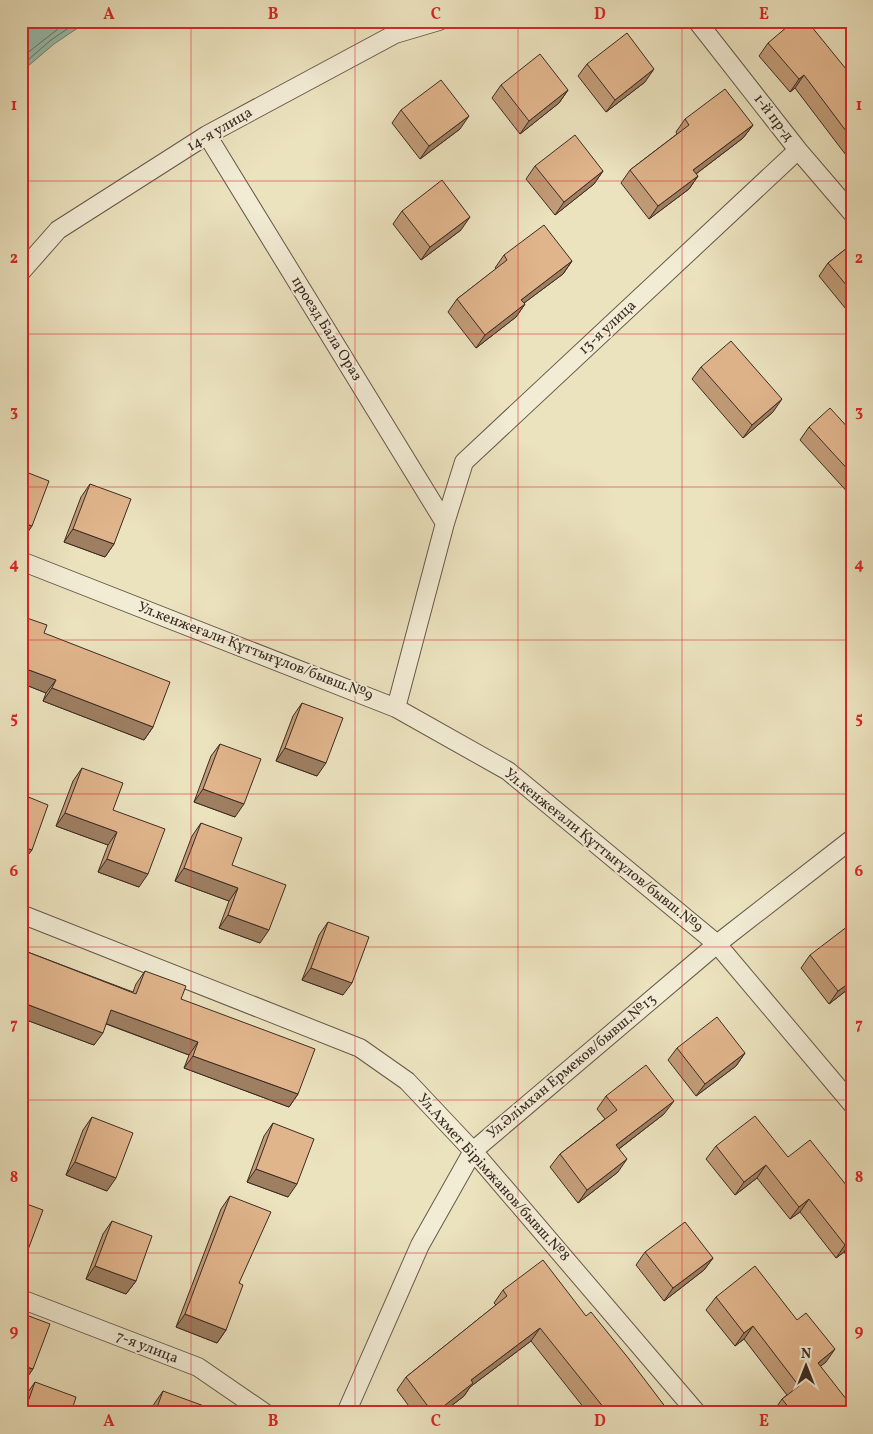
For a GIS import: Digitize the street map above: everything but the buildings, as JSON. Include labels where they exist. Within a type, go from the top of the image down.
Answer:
[{"type":"street","name":"14-я улица","points":[[21,272],[58,230],[207,135],[395,34],[440,21]]},
{"type":"street","name":"1-й пр-д","points":[[697,21],[798,150],[852,213]]},
{"type":"street","name":"проезд Бала Ораз","points":[[207,135],[445,523]]},
{"type":"street","name":"13-я улица","points":[[396,708],[445,523],[464,462],[798,150]]},
{"type":"street","name":"Ул.кенжеғали Құттығұлов/бывш.№9","points":[[21,561],[396,708],[508,772],[717,944],[852,1104]]},
{"type":"street","name":"Ул.Әлімхан Ермеков/бывш.№13","points":[[346,1413],[420,1245],[473,1151],[717,944],[852,839]]},
{"type":"street","name":"Ул.Ахмет Бірімжанов/бывш.№8","points":[[21,914],[360,1048],[407,1081],[473,1151],[697,1413]]},
{"type":"street","name":"7-я улица","points":[[21,1299],[198,1367],[264,1412]]},
{"type":"water","points":[[38,21],[88,21],[54,44],[21,72],[21,35]]}]
